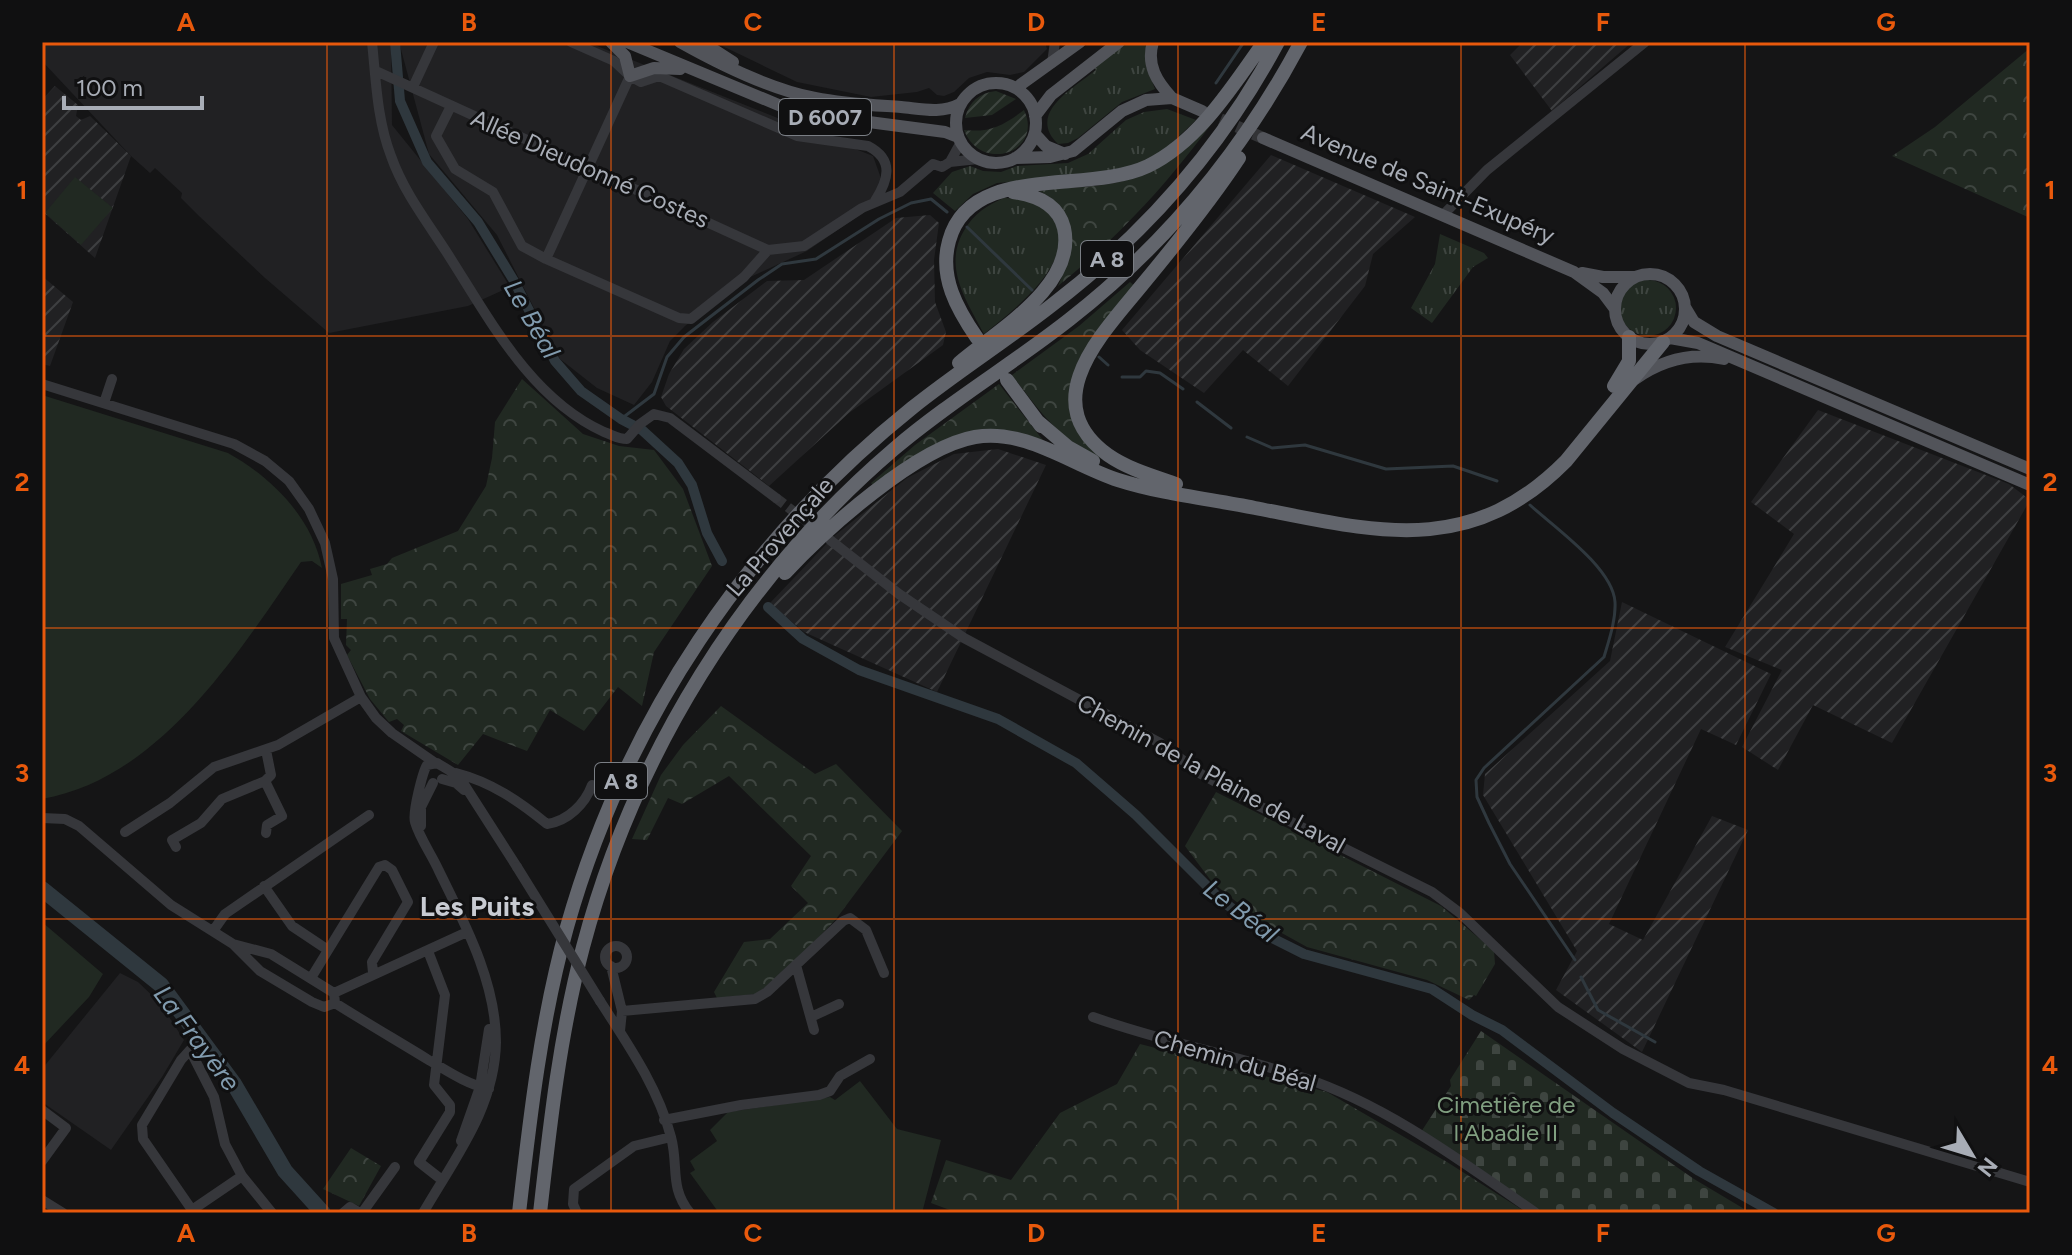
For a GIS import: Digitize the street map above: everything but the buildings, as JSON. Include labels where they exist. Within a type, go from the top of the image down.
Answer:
[{"type":"highway","points":[[977,338],[952,293],[945,269],[951,234],[963,214],[981,198],[1000,191],[1119,177],[1166,156],[1199,126],[1264,42]]},
{"type":"highway","name":"La Provençale","points":[[519,1213],[537,1073],[566,930],[585,868],[632,758],[689,654],[752,565],[819,490],[941,385],[1052,306],[1130,238],[1206,152],[1246,96],[1278,42]]},
{"type":"highway","name":"La Provençale","points":[[540,1213],[565,1026],[583,948],[604,877],[658,750],[696,682],[736,621],[806,535],[884,458],[942,411],[1068,320],[1146,251],[1226,160],[1279,83],[1301,42]]},
{"type":"highway","points":[[1176,484],[1116,460],[1093,442],[1082,426],[1076,409],[1078,378],[1105,330],[1159,266],[1230,172],[1260,124],[1279,83]]},
{"type":"highway","points":[[888,428],[942,377],[1033,302],[1045,290],[1058,267],[1065,235],[1057,213],[1049,205],[1029,195],[1000,191]]},
{"type":"highway","points":[[1035,419],[1068,447],[1128,475],[1380,522],[1424,522],[1467,513],[1515,491],[1552,461],[1622,375],[1630,354],[1629,337]]},
{"type":"highway","points":[[736,621],[813,543],[847,514],[899,475],[950,445],[976,437],[1002,437],[1029,443],[1118,480],[1141,486],[1349,526],[1389,532],[1431,530],[1467,523],[1497,511],[1536,488],[1566,461],[1623,388],[1666,340]]},
{"type":"highway","points":[[1007,380],[1057,445],[1085,466]]},
{"type":"main road","points":[[611,42],[625,56],[630,76],[662,67],[698,71]]},
{"type":"main road","name":"D 6007","points":[[627,42],[781,106],[808,114],[945,132],[959,140]]},
{"type":"main road","name":"D 6007","points":[[680,42],[706,57],[799,94],[849,103],[942,111],[960,104]]},
{"type":"main road","points":[[702,42],[748,74]]},
{"type":"main road","points":[[1016,88],[1080,42]]},
{"type":"main road","points":[[1035,116],[1051,95],[1119,42]]},
{"type":"main road","points":[[1153,42],[1150,57],[1153,70],[1172,98]]},
{"type":"main road","points":[[1015,158],[1028,147],[1035,134],[1035,116],[1027,98],[1016,88],[1006,83],[983,84],[960,104],[955,123],[959,140],[978,159],[1003,162],[1015,158],[1065,154],[1081,146],[1134,104],[1146,100],[1172,98],[1202,111]]},
{"type":"main road","points":[[1035,134],[1046,146],[1065,154]]},
{"type":"main road","name":"Avenue de Saint-Exupéry","points":[[1263,138],[1574,272],[1603,293],[1615,309]]},
{"type":"main road","name":"Avenue de Saint-Exupéry","points":[[1574,272],[1603,277],[1637,277]]},
{"type":"main road","points":[[2030,469],[1717,336],[1694,322],[1680,291],[1669,279],[1653,274],[1637,277],[1623,286],[1615,309],[1619,324],[1629,337],[1645,344],[1666,340],[1698,343],[2030,485]]},
{"type":"main road","points":[[1666,340],[1681,325],[1685,307]]},
{"type":"main road","points":[[1623,388],[1647,371],[1679,358],[1710,356],[1746,365]]},
{"type":"street","points":[[372,42],[381,73],[378,106],[390,154],[400,177],[415,206],[486,314],[533,378],[582,420],[623,440],[654,414],[670,418],[776,498]]},
{"type":"street","points":[[408,85],[434,42]]},
{"type":"street","points":[[571,42],[614,61],[641,82],[659,76],[797,136],[868,146],[877,151],[887,169],[885,185],[874,202]]},
{"type":"street","points":[[1052,63],[1055,42]]},
{"type":"street","points":[[1443,215],[1487,170],[1645,42]]},
{"type":"street","name":"Allée Dieudonné Costes","points":[[381,73],[768,250]]},
{"type":"street","points":[[546,259],[630,76]]},
{"type":"street","points":[[451,106],[436,136],[455,169],[493,192],[522,246],[679,318],[691,319],[744,277],[768,250],[804,246],[874,202],[908,187],[933,164],[978,159]]},
{"type":"street","points":[[946,164],[959,140]]},
{"type":"street","points":[[104,403],[112,379]]},
{"type":"street","points":[[42,384],[234,444],[265,461],[289,481],[309,509],[325,543],[333,579],[334,638],[361,697],[376,718],[410,746],[420,750],[436,773],[470,793],[647,1075],[671,1137],[675,1185],[681,1202],[690,1213]]},
{"type":"street","name":"Chemin de la Plaine de Laval","points":[[830,540],[899,594],[964,638],[1160,743],[1201,774],[1253,803],[1432,892],[1460,913],[1558,1007],[1623,1049],[1671,1075],[1689,1083],[1724,1090],[2030,1182]]},
{"type":"street","points":[[125,832],[170,803],[214,767],[266,750],[361,697]]},
{"type":"street","points":[[176,847],[172,840],[201,823],[222,799],[265,781],[271,775],[266,750]]},
{"type":"street","points":[[436,773],[475,778],[520,802],[547,824],[556,823],[585,803],[592,785]]},
{"type":"street","points":[[423,1213],[454,1159],[484,1088],[489,1041],[485,976],[414,822],[414,809],[436,773]]},
{"type":"street","points":[[265,781],[282,816],[267,825],[266,833]]},
{"type":"street","points":[[470,793],[492,786]]},
{"type":"street","points":[[213,931],[225,914],[369,815]]},
{"type":"street","points":[[42,818],[65,819],[79,826],[171,905],[233,944],[260,971],[324,1007],[373,973],[467,932]]},
{"type":"street","points":[[311,978],[379,867],[385,865],[392,870],[408,902],[372,962],[373,973]]},
{"type":"street","points":[[264,886],[292,926],[328,950]]},
{"type":"street","points":[[622,1011],[755,999],[767,992],[823,938],[850,918],[866,930],[884,973]]},
{"type":"street","points":[[611,966],[621,966],[631,957],[620,942],[605,955],[611,966],[614,989],[622,1011],[620,1031]]},
{"type":"street","points":[[233,944],[271,954],[437,1065],[484,1088]]},
{"type":"street","points":[[428,951],[445,995],[434,1085],[450,1105],[450,1112],[419,1162],[442,1180]]},
{"type":"street","points":[[796,965],[814,1030]]},
{"type":"street","points":[[811,1017],[839,1004]]},
{"type":"street","name":"Chemin du Béal","points":[[1093,1017],[1164,1041],[1241,1058],[1306,1079],[1356,1100],[1435,1144],[1536,1213]]},
{"type":"street","points":[[242,1176],[192,1210],[143,1139],[142,1125],[190,1050],[214,1097],[225,1144],[242,1176],[272,1213]]},
{"type":"street","points":[[664,1120],[741,1105],[819,1095],[830,1091],[840,1076],[870,1059]]},
{"type":"street","points":[[42,1110],[66,1128],[42,1161]]},
{"type":"street","points":[[577,1213],[573,1204],[574,1189],[634,1146],[671,1137]]},
{"type":"street","points":[[343,1213],[350,1207],[361,1213],[395,1167]]},
{"type":"street","points":[[42,1200],[63,1213]]},
{"type":"shaded area","points":[[42,42],[391,42],[392,125],[468,219],[510,287],[468,306],[329,333],[199,216],[181,198],[182,193],[155,168],[150,173],[131,156],[42,61]]},
{"type":"shaded area","points":[[399,42],[587,42],[873,156],[882,181],[864,212],[807,251],[746,279],[685,326],[670,341],[652,382],[634,405],[597,388],[560,359],[497,235],[429,154]]},
{"type":"shaded area","points":[[714,42],[1045,42],[1047,49],[1024,72],[1010,75],[987,72],[969,78],[954,92],[944,96],[937,95],[929,88],[871,97],[797,82]]},
{"type":"shaded area","points":[[1523,42],[1632,42],[1552,111],[1510,55]]},
{"type":"shaded area","points":[[55,86],[78,105],[76,116],[81,120],[90,116],[131,156],[95,258],[42,211],[42,100]]},
{"type":"shaded area","points":[[1271,155],[1415,217],[1373,254],[1365,286],[1288,386],[1243,350],[1204,393],[1140,350],[1122,330]]},
{"type":"shaded area","points":[[930,215],[939,223],[934,260],[935,302],[946,332],[943,345],[849,413],[769,486],[666,406],[661,397],[669,374],[684,349],[713,322],[767,281],[804,280],[896,218]]},
{"type":"shaded area","points":[[42,276],[73,302],[50,366],[42,364]]},
{"type":"shaded area","points":[[1818,410],[2009,484],[2030,500],[1892,743],[1813,705],[1778,770],[1742,747],[1782,670],[1725,647],[1794,534],[1751,502]]},
{"type":"shaded area","points":[[998,449],[1046,465],[937,692],[804,632],[770,603],[833,537],[907,478],[954,454]]},
{"type":"shaded area","points":[[1622,602],[1771,674],[1736,745],[1701,729],[1609,924],[1643,940],[1712,816],[1748,830],[1642,1052],[1556,990],[1577,951],[1483,795],[1485,774],[1610,661]]},
{"type":"shaded area","points":[[120,973],[138,982],[160,1003],[184,1040],[111,1150],[42,1102],[42,1069]]},
{"type":"green space","points":[[1124,42],[1148,42],[1146,66],[1155,89],[1122,102],[1078,138],[1058,144],[1047,122],[1050,112],[1066,93],[1096,70],[1093,66]]},
{"type":"green space","points":[[2030,48],[2030,218],[1892,156],[1935,127]]},
{"type":"green space","points":[[996,91],[1016,99],[992,115],[965,118],[976,99]]},
{"type":"green space","points":[[1167,109],[1196,120],[1160,154],[1139,165],[1087,176],[997,183],[973,194],[955,211],[933,193],[952,172],[970,166],[983,171],[1001,172],[1017,166],[1068,163],[1088,154],[1126,120],[1144,112]]},
{"type":"green space","points":[[1024,110],[1028,125],[1025,137],[1008,152],[996,154],[983,151],[972,143],[964,130],[996,127]]},
{"type":"green space","points":[[1221,111],[1146,204],[1058,286],[1068,258],[1070,232],[1062,210],[1039,191],[1122,182],[1155,169],[1182,149]]},
{"type":"green space","points":[[75,177],[113,208],[81,245],[45,213]]},
{"type":"green space","points":[[1004,198],[1032,202],[1049,213],[1059,235],[1058,251],[1051,268],[1039,284],[984,334],[959,283],[956,256],[958,243],[972,219]]},
{"type":"green space","points":[[1440,234],[1484,253],[1488,258],[1473,267],[1432,323],[1411,308],[1435,264]]},
{"type":"green space","points":[[1648,280],[1668,288],[1676,308],[1668,328],[1648,336],[1628,328],[1620,308],[1628,288]]},
{"type":"green space","points":[[1130,282],[1136,287],[1070,388],[1107,461],[1064,435],[1012,375],[1079,326]]},
{"type":"green space","points":[[522,379],[583,434],[619,446],[654,450],[683,489],[712,566],[654,652],[642,706],[618,687],[584,731],[550,710],[527,751],[483,734],[458,765],[401,731],[404,725],[397,719],[389,722],[370,699],[347,655],[351,650],[346,645],[347,619],[341,619],[341,584],[372,575],[370,569],[458,531],[486,486],[495,422]]},
{"type":"green space","points":[[999,384],[1046,444],[991,430],[874,486],[871,483],[915,445]]},
{"type":"green space","points":[[42,395],[228,453],[259,474],[287,500],[309,532],[322,568],[312,561],[301,562],[223,671],[160,739],[124,766],[85,787],[42,799]]},
{"type":"green space","points":[[721,706],[815,774],[836,764],[902,831],[836,919],[780,978],[755,994],[717,998],[714,992],[744,942],[770,939],[808,903],[791,886],[811,856],[729,776],[682,804],[668,798],[647,840],[632,839],[661,775],[683,745]]},
{"type":"green space","points":[[1216,792],[1441,906],[1494,951],[1495,964],[1476,996],[1469,1000],[1427,980],[1307,947],[1260,921],[1212,882],[1185,846]]},
{"type":"green space","points":[[42,922],[103,974],[89,997],[42,1047]]},
{"type":"green space","name":"Cimetière de l'Abadie II","points":[[1481,1031],[1694,1179],[1751,1213],[1542,1213],[1421,1132]]},
{"type":"green space","points":[[1140,1044],[1327,1092],[1527,1213],[958,1213],[931,1203],[946,1160],[1011,1180],[1060,1113],[1117,1084]]},
{"type":"green space","points":[[860,1081],[897,1129],[941,1140],[922,1213],[719,1213],[690,1173],[695,1170],[690,1161],[717,1141],[710,1130],[728,1112],[830,1097],[835,1100]]},
{"type":"green space","points":[[351,1148],[381,1166],[359,1206],[323,1189]]},
{"type":"waterway","name":"Le Béal","points":[[395,42],[400,101],[427,162],[478,222],[514,281],[555,361],[581,391],[642,430],[678,463],[692,485],[707,533],[722,561]]},
{"type":"waterway","points":[[1216,83],[1244,42]]},
{"type":"waterway","points":[[621,419],[654,394],[667,357],[684,337],[782,264],[816,259],[879,219],[911,203],[931,199],[947,212]]},
{"type":"waterway","points":[[967,227],[1032,290]]},
{"type":"waterway","points":[[1099,357],[1108,365]]},
{"type":"waterway","points":[[1122,377],[1140,377],[1146,371],[1160,373],[1183,389]]},
{"type":"waterway","points":[[1197,402],[1231,428]]},
{"type":"waterway","points":[[1247,437],[1272,448],[1305,445],[1386,469],[1453,466],[1497,481]]},
{"type":"waterway","points":[[1530,505],[1581,549],[1604,576],[1615,602],[1613,623],[1604,657],[1484,768],[1476,780],[1477,797],[1510,864],[1575,960]]},
{"type":"waterway","name":"Le Béal","points":[[768,607],[803,639],[859,670],[998,719],[1076,763],[1136,815],[1220,899],[1266,935],[1304,954],[1432,989],[1502,1030],[1613,1113],[1699,1171],[1774,1213]]},
{"type":"waterway","name":"La Frayère","points":[[42,889],[161,985],[234,1084],[285,1171],[323,1213]]},
{"type":"waterway","points":[[1581,977],[1598,1010],[1655,1042]]},
{"type":"tunnel","points":[[1204,112],[1263,138]]},
{"type":"tunnel","points":[[776,498],[819,531]]},
{"type":"district","name":"Les Puits","points":[[477,906]]}]
